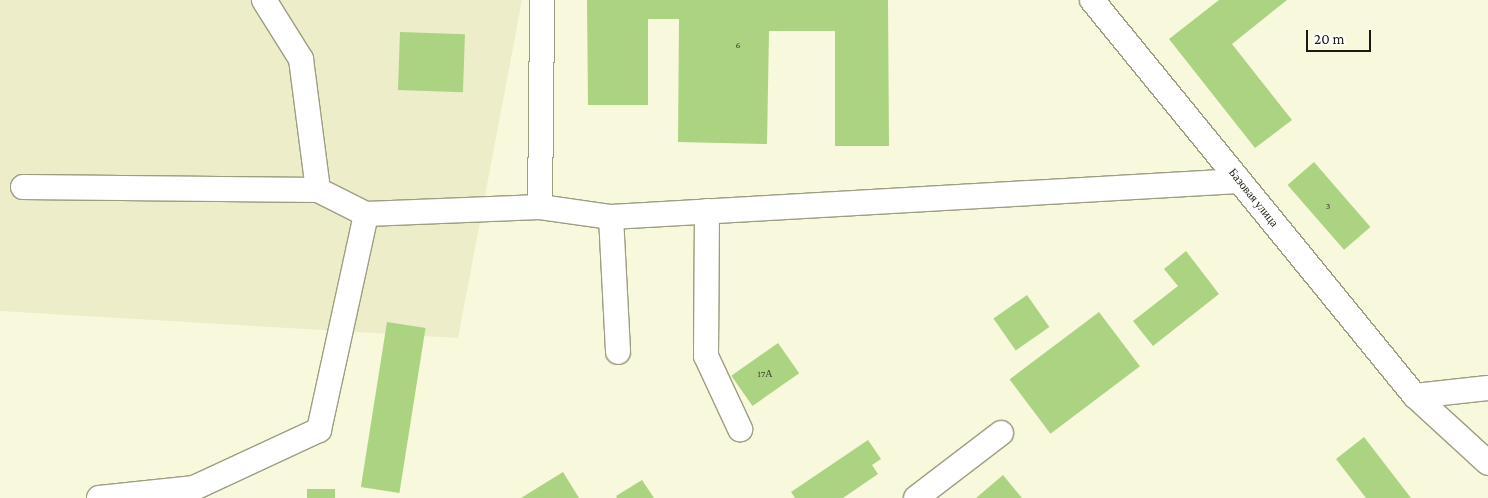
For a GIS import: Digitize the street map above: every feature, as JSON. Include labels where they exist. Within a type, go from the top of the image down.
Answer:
[{"type":"street","points":[[264,0],[301,59],[318,190]]},
{"type":"street","points":[[540,207],[542,0]]},
{"type":"street","name":"Базовая улица","points":[[1092,0],[1415,396],[1488,463]]},
{"type":"street","points":[[23,187],[318,190],[366,214],[540,207],[611,217],[1239,181]]},
{"type":"street","points":[[707,212],[706,356],[740,429]]},
{"type":"street","points":[[99,498],[194,488],[318,430],[366,214]]},
{"type":"street","points":[[611,217],[618,352]]},
{"type":"street","points":[[1415,396],[1488,388]]},
{"type":"street","points":[[916,498],[1001,433]]},
{"type":"shaded area","points":[[0,0],[522,0],[458,338],[0,311]]},
{"type":"building","points":[[587,0],[888,0],[889,146],[835,146],[835,31],[769,31],[767,144],[678,142],[679,19],[648,19],[648,105],[588,105]]},
{"type":"building","points":[[1219,0],[1287,0],[1232,44],[1292,120],[1255,148],[1169,39]]},
{"type":"building","points":[[400,32],[465,34],[463,92],[398,90]]},
{"type":"building","points":[[1314,162],[1370,227],[1344,250],[1288,185]]},
{"type":"building","points":[[1186,251],[1219,294],[1153,346],[1133,321],[1178,286],[1164,269]]},
{"type":"building","points":[[1027,295],[1049,327],[1016,350],[993,319]]},
{"type":"building","points":[[1099,312],[1140,366],[1050,434],[1010,379]]},
{"type":"building","points":[[387,322],[426,328],[399,493],[361,487]]},
{"type":"building","points":[[778,343],[799,373],[753,406],[731,376]]},
{"type":"building","points":[[1364,437],[1411,498],[1366,498],[1336,459]]},
{"type":"building","points":[[868,440],[881,459],[872,465],[878,474],[843,498],[795,498],[791,492]]},
{"type":"building","points":[[563,472],[579,498],[521,498]]},
{"type":"building","points":[[1003,475],[1022,498],[976,498]]},
{"type":"building","points":[[642,480],[654,498],[617,498],[616,496]]},
{"type":"building","points":[[307,489],[335,489],[335,498],[307,498]]}]
